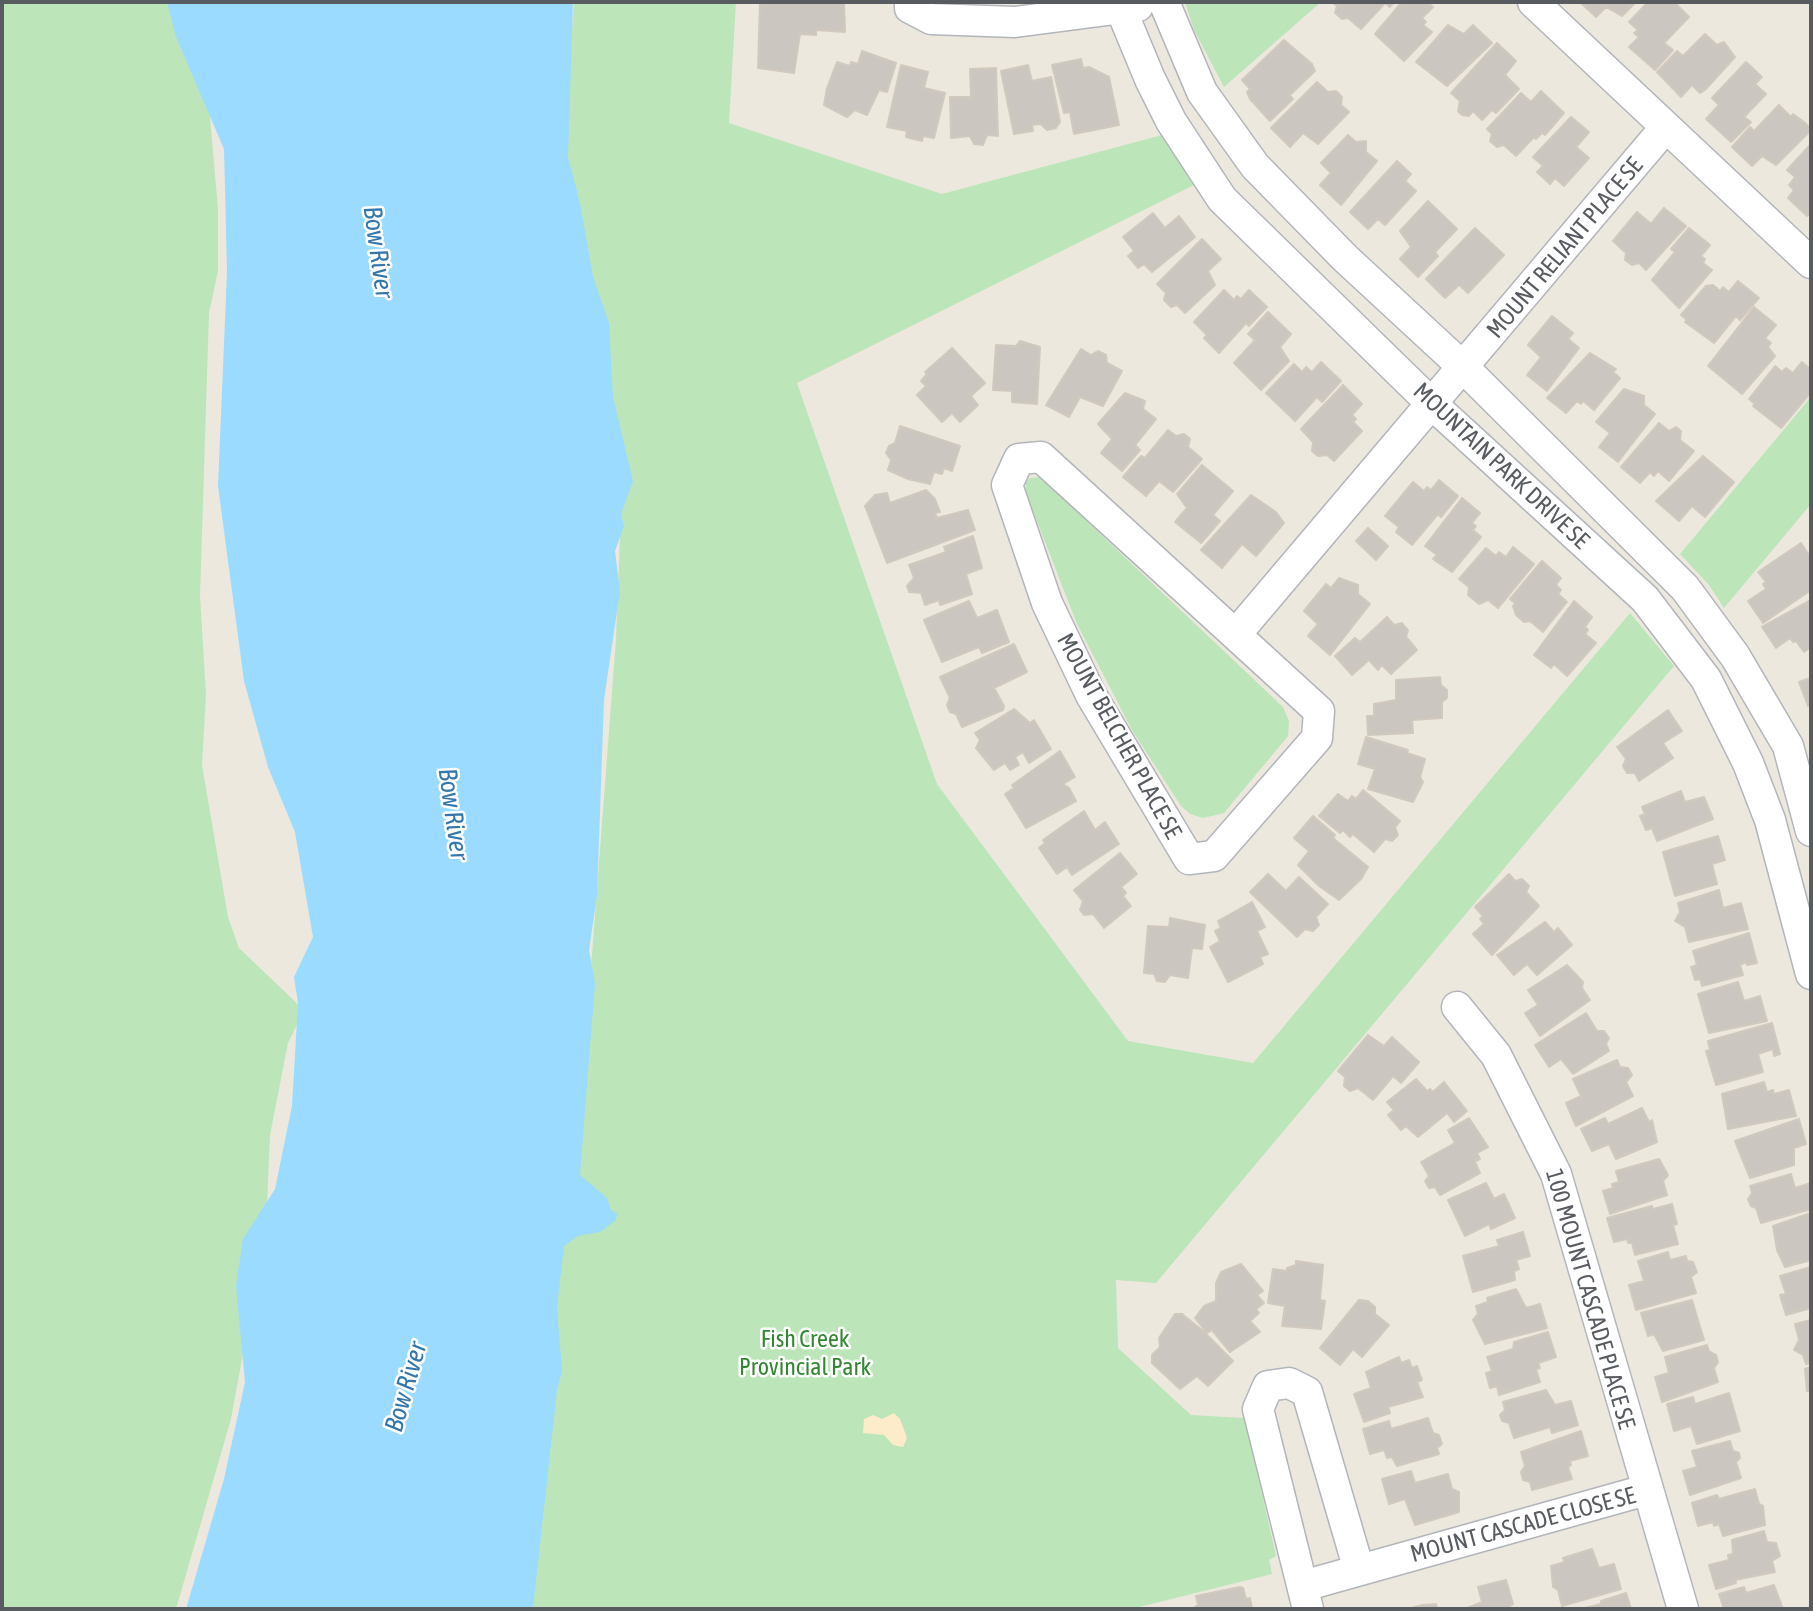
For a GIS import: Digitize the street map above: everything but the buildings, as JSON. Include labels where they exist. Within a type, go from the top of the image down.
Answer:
[{"type":"street","points":[[910,2],[910,8],[931,19],[1015,22],[1157,2]]},
{"type":"street","name":"MOUNTAIN PARK DRIVE SE","points":[[1164,2],[1202,92],[1255,166],[1345,258],[1464,368],[1685,588],[1735,656],[1788,746],[1811,831]]},
{"type":"street","points":[[1533,2],[1811,263]]},
{"type":"street","name":"MOUNTAIN PARK DRIVE SE","points":[[1120,6],[1171,121],[1222,199],[1433,405],[1645,599],[1706,679],[1748,763],[1770,820],[1811,974]]},
{"type":"street","name":"MOUNT RELIANT PLACE SE","points":[[1433,405],[1665,128]]},
{"type":"street","points":[[1236,634],[1433,405]]},
{"type":"street","name":"MOUNT BELCHER PLACE SE","points":[[1041,457],[1236,634],[1319,711],[1317,738],[1214,856],[1189,859],[1091,695],[1047,603],[1007,485],[1019,459],[1041,457]]},
{"type":"street","name":"100 MOUNT CASCADE PLACE SE","points":[[1457,1007],[1496,1055],[1556,1174],[1646,1490]]},
{"type":"street","points":[[1306,1598],[1258,1409],[1268,1386],[1289,1383],[1307,1392],[1359,1570]]},
{"type":"street","name":"MOUNT CASCADE CLOSE SE","points":[[1306,1598],[1359,1570],[1646,1490],[1683,1609]]},
{"type":"green space","points":[[2,2],[197,2],[209,105],[218,209],[218,271],[209,313],[200,596],[206,695],[202,765],[228,917],[239,948],[304,1010],[288,1043],[270,1135],[266,1228],[231,1419],[176,1609],[2,1609]]},
{"type":"green space","name":"Fish Creek Provincial Park","points":[[574,2],[736,2],[729,123],[942,194],[1162,135],[1194,185],[797,383],[937,784],[1128,1041],[1253,1063],[1630,613],[1674,666],[1156,1283],[1116,1280],[1118,1348],[1191,1415],[1245,1418],[1276,1556],[1269,1560],[1272,1574],[1131,1609],[503,1609],[579,1072],[592,955],[616,639],[620,537],[614,435],[564,142]]},
{"type":"green space","points":[[1185,2],[1321,2],[1224,87],[1194,30]]},
{"type":"green space","points":[[1811,397],[1811,504],[1724,608],[1709,585],[1680,554]]},
{"type":"green space","points":[[1040,477],[1283,707],[1289,721],[1288,736],[1224,813],[1203,818],[1190,814],[1181,806],[1132,730],[1077,624],[1026,493],[1026,482],[1030,478]]},
{"type":"sand","points":[[894,1413],[900,1419],[907,1438],[903,1447],[893,1445],[884,1435],[863,1433],[864,1419],[873,1415],[882,1419]]},
{"type":"water","name":"Bow River","points":[[167,2],[573,2],[568,157],[580,203],[593,277],[609,323],[613,397],[633,481],[621,514],[624,526],[615,551],[620,591],[604,700],[597,896],[589,950],[595,983],[580,1175],[607,1198],[611,1210],[618,1214],[615,1221],[600,1232],[578,1236],[564,1246],[557,1307],[562,1371],[557,1390],[533,1609],[186,1609],[224,1479],[245,1382],[236,1286],[243,1239],[275,1189],[292,1106],[298,1003],[294,977],[313,937],[295,832],[268,767],[244,681],[218,486],[227,272],[224,149],[176,37]]}]
